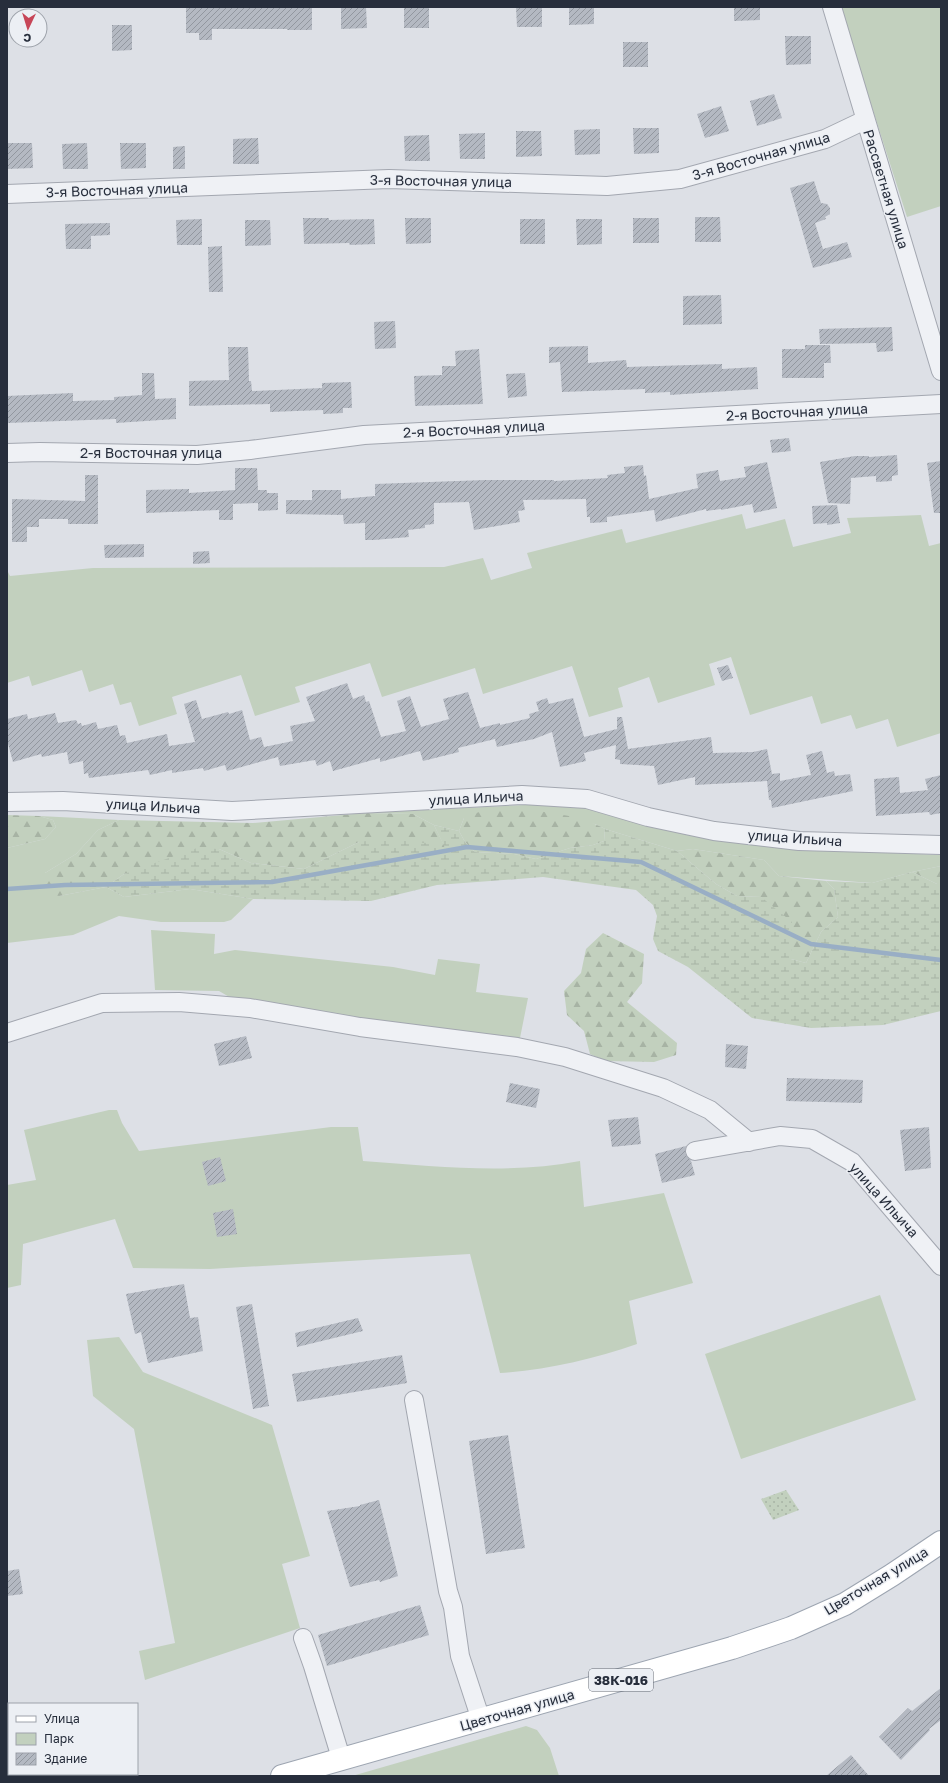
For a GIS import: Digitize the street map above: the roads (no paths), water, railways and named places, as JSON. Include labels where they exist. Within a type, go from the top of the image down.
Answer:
[{"type":"main road","name":"Цветочная улица","points":[[282,1776],[732,1648],[791,1628],[845,1604],[941,1542]]},
{"type":"street","name":"Рассветная улица","points":[[832,7],[941,371]]},
{"type":"street","name":"3-я Восточная улица","points":[[7,194],[389,179],[608,186],[680,179],[825,139],[865,120]]},
{"type":"street","name":"2-я Восточная улица","points":[[7,453],[40,452],[197,455],[250,450],[364,435],[941,404]]},
{"type":"street","name":"улица Ильича","points":[[7,802],[63,801],[232,810],[522,795],[587,799],[648,817],[730,833],[799,841],[941,845]]},
{"type":"street","points":[[7,1033],[102,1003],[179,1002],[250,1008],[360,1027],[517,1047],[565,1057],[663,1088],[710,1110],[749,1142]]},
{"type":"street","name":"улица Ильича","points":[[695,1152],[780,1136],[812,1139],[852,1162],[941,1266]]},
{"type":"street","points":[[414,1400],[448,1591],[453,1607],[460,1656],[481,1720]]},
{"type":"street","points":[[303,1638],[341,1758]]},
{"type":"waterway","points":[[7,889],[65,885],[272,882],[467,847],[641,862],[811,944],[941,960]]}]
